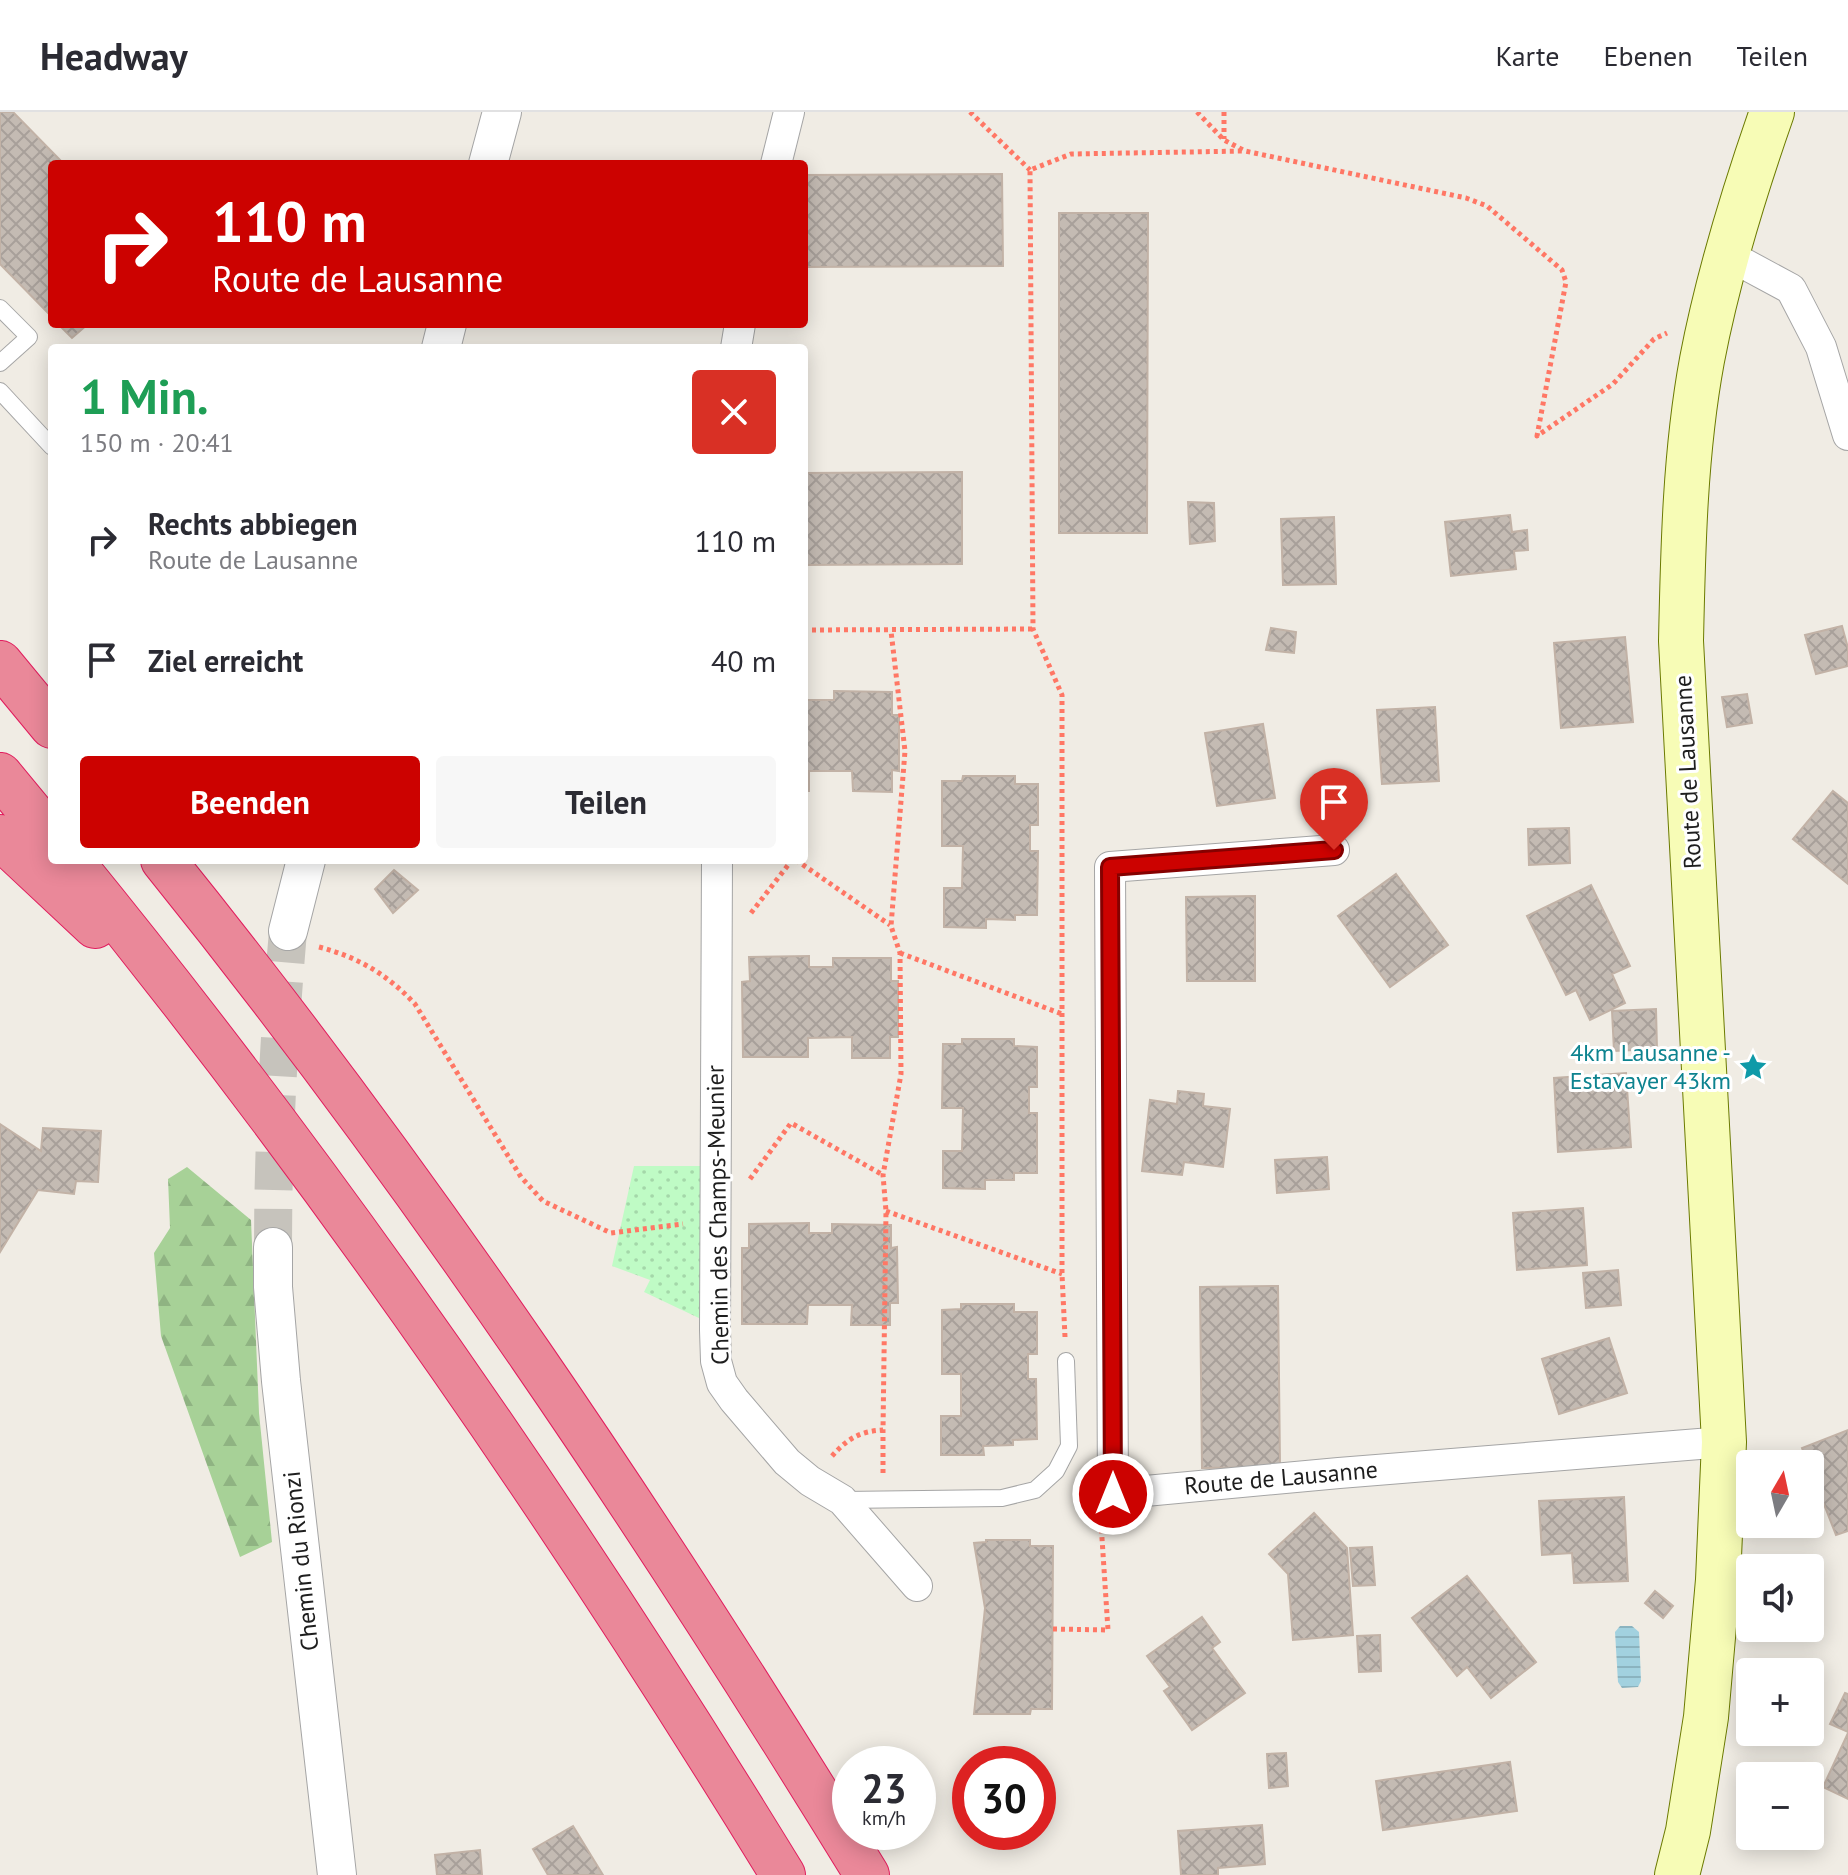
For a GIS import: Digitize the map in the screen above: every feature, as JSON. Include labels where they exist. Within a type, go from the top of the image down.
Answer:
[{"type":"highway","points":[[0,663],[48,721]]},
{"type":"highway","points":[[0,775],[48,833]]},
{"type":"highway","points":[[0,837],[205,1029]]},
{"type":"highway","points":[[73,864],[337,1202],[462,1381],[640,1648],[783,1875]]},
{"type":"highway","points":[[166,864],[263,985],[376,1135],[502,1314],[698,1605],[867,1875]]},
{"type":"main road","name":"Route de Lausanne","points":[[1677,1875],[1688,1831],[1706,1717],[1718,1580],[1724,1442],[1681,641],[1683,524],[1702,358],[1748,179],[1772,112]]},
{"type":"street","points":[[489,160],[502,112]]},
{"type":"street","points":[[777,160],[789,112]]},
{"type":"street","points":[[1728,255],[1791,289],[1821,347],[1848,435]]},
{"type":"street","name":"Route de Lausanne","points":[[1334,850],[1110,867],[1113,1494],[1724,1442]]},
{"type":"street","points":[[302,938],[306,864]]},
{"type":"street","name":"Chemin des Champs-Meunier","points":[[717,864],[715,1330],[716,1361],[722,1383],[787,1462],[810,1481],[842,1500],[917,1586]]},
{"type":"street","name":"Chemin du Rionzi","points":[[273,1247],[281,1381],[337,1875]]},
{"type":"lane","points":[[0,308],[29,337],[0,363]]},
{"type":"lane","points":[[0,391],[48,443]]},
{"type":"lane","points":[[842,1500],[1002,1498],[1035,1490],[1056,1471],[1069,1446],[1066,1361]]},
{"type":"path","points":[[970,112],[1030,170],[1033,629],[1062,695],[1062,1274],[1066,1361]]},
{"type":"path","points":[[1197,112],[1224,140],[1245,151]]},
{"type":"path","points":[[1224,112],[1224,140]]},
{"type":"path","points":[[1030,170],[1071,154],[1245,151],[1466,198],[1487,206],[1562,270],[1566,282],[1537,436],[1619,379],[1654,339]]},
{"type":"path","points":[[808,630],[1033,629]]},
{"type":"path","points":[[883,1469],[886,1211],[883,1175],[901,1074],[900,953],[891,926],[905,751],[891,631]]},
{"type":"path","points":[[748,916],[791,864]]},
{"type":"path","points":[[800,864],[891,926]]},
{"type":"path","points":[[302,938],[370,966],[396,983],[415,1004],[521,1177],[543,1201],[611,1233],[715,1220],[731,1204],[791,1123],[883,1175]]},
{"type":"path","points":[[900,953],[1062,1014]]},
{"type":"path","points":[[886,1211],[1062,1274]]},
{"type":"path","points":[[823,1466],[844,1443],[864,1431],[883,1430]]},
{"type":"path","points":[[1053,1629],[1108,1630],[1100,1509]]},
{"type":"green space","points":[[634,1166],[701,1166],[701,1319],[644,1292],[650,1280],[612,1266]]},
{"type":"green space","points":[[187,1167],[251,1220],[259,1413],[272,1542],[240,1557],[161,1336],[154,1253],[170,1228],[168,1179]]},
{"type":"water","points":[[1620,1626],[1632,1626],[1639,1632],[1641,1681],[1638,1687],[1622,1688],[1618,1682],[1615,1632]]},
{"type":"building","points":[[0,112],[13,112],[60,160],[48,160],[48,313],[0,264]]},
{"type":"building","points":[[1002,174],[1003,266],[808,267],[808,175]]},
{"type":"building","points":[[1059,213],[1148,213],[1147,533],[1059,533]]},
{"type":"building","points":[[62,328],[83,328],[72,338]]},
{"type":"building","points":[[962,472],[962,564],[808,565],[808,473]]},
{"type":"building","points":[[1188,502],[1214,503],[1215,541],[1190,544]]},
{"type":"building","points":[[1510,515],[1512,532],[1527,530],[1528,550],[1514,551],[1516,569],[1451,576],[1445,522]]},
{"type":"building","points":[[1334,517],[1336,584],[1283,585],[1281,519]]},
{"type":"building","points":[[1842,626],[1848,648],[1848,666],[1816,674],[1805,635]]},
{"type":"building","points":[[1271,628],[1296,632],[1294,653],[1266,650]]},
{"type":"building","points":[[1625,637],[1633,722],[1561,728],[1554,643]]},
{"type":"building","points":[[834,691],[892,692],[892,715],[899,715],[899,771],[892,770],[892,792],[853,791],[852,771],[809,771],[808,791],[808,700],[834,700]]},
{"type":"building","points":[[1747,694],[1752,723],[1727,727],[1722,697]]},
{"type":"building","points":[[1435,707],[1439,781],[1382,784],[1377,710]]},
{"type":"building","points":[[1263,724],[1275,798],[1217,806],[1205,733]]},
{"type":"building","points":[[963,776],[1015,776],[1015,784],[1038,784],[1038,825],[1030,825],[1030,851],[1038,851],[1037,915],[1015,915],[1015,920],[986,919],[986,928],[944,927],[944,888],[962,888],[963,846],[942,846],[942,781],[962,781]]},
{"type":"building","points":[[1833,791],[1848,803],[1848,884],[1793,839]]},
{"type":"building","points":[[1569,828],[1570,863],[1529,865],[1528,829]]},
{"type":"building","points":[[394,870],[418,890],[393,913],[375,889]]},
{"type":"building","points":[[1396,874],[1448,945],[1390,987],[1338,916]]},
{"type":"building","points":[[1591,885],[1630,966],[1612,974],[1625,1003],[1590,1020],[1576,990],[1566,995],[1527,916]]},
{"type":"building","points":[[1255,896],[1255,981],[1187,981],[1186,897]]},
{"type":"building","points":[[809,956],[809,967],[833,967],[833,958],[891,958],[891,981],[898,981],[898,1037],[890,1037],[890,1058],[852,1058],[852,1037],[808,1038],[808,1057],[743,1057],[742,982],[750,981],[749,957]]},
{"type":"building","points":[[1656,1009],[1657,1049],[1614,1051],[1612,1011]]},
{"type":"building","points":[[962,1039],[1014,1039],[1014,1046],[1037,1047],[1037,1087],[1029,1087],[1029,1113],[1037,1113],[1037,1173],[1014,1173],[1014,1180],[985,1180],[985,1189],[943,1188],[943,1151],[962,1151],[963,1108],[942,1108],[943,1044],[962,1044]]},
{"type":"building","points":[[1626,1073],[1631,1147],[1558,1152],[1554,1078]]},
{"type":"building","points":[[1178,1091],[1204,1094],[1203,1106],[1230,1109],[1223,1167],[1184,1162],[1182,1175],[1142,1171],[1150,1100],[1177,1104]]},
{"type":"building","points":[[0,1124],[41,1151],[43,1128],[101,1131],[98,1182],[76,1181],[74,1194],[38,1190],[0,1252]]},
{"type":"building","points":[[1327,1157],[1329,1189],[1277,1193],[1275,1160]]},
{"type":"building","points":[[1583,1208],[1587,1265],[1517,1270],[1513,1213]]},
{"type":"building","points":[[809,1223],[809,1233],[832,1233],[832,1224],[891,1225],[891,1248],[897,1247],[898,1303],[890,1303],[890,1325],[851,1325],[852,1305],[808,1305],[807,1324],[742,1324],[742,1248],[749,1248],[749,1224]]},
{"type":"building","points":[[1618,1270],[1621,1305],[1586,1308],[1583,1273]]},
{"type":"building","points":[[1278,1286],[1280,1467],[1202,1468],[1200,1287]]},
{"type":"building","points":[[961,1304],[1014,1304],[1014,1312],[1037,1312],[1037,1354],[1028,1354],[1028,1379],[1036,1379],[1037,1439],[1013,1440],[1013,1445],[983,1446],[984,1455],[941,1455],[941,1416],[961,1416],[961,1374],[942,1374],[942,1310],[961,1309]]},
{"type":"building","points":[[1609,1338],[1627,1393],[1559,1414],[1542,1359]]},
{"type":"building","points":[[1848,1430],[1848,1531],[1836,1535],[1824,1504],[1824,1450],[1802,1448]]},
{"type":"building","points":[[1624,1497],[1628,1581],[1574,1583],[1572,1553],[1542,1555],[1539,1501]]},
{"type":"building","points":[[1314,1513],[1347,1548],[1353,1635],[1293,1640],[1288,1574],[1269,1554]]},
{"type":"building","points":[[1030,1540],[1030,1546],[1053,1546],[1052,1709],[1031,1709],[1030,1714],[974,1714],[985,1608],[974,1543]]},
{"type":"building","points":[[1372,1547],[1375,1585],[1353,1586],[1350,1548]]},
{"type":"building","points":[[1467,1576],[1536,1662],[1491,1698],[1467,1667],[1457,1676],[1412,1618]]},
{"type":"building","points":[[1655,1591],[1673,1606],[1663,1618],[1645,1603]]},
{"type":"building","points":[[1202,1617],[1220,1642],[1212,1648],[1245,1693],[1192,1730],[1164,1691],[1170,1687],[1147,1656]]},
{"type":"building","points":[[1380,1635],[1381,1671],[1359,1672],[1357,1636]]},
{"type":"building","points":[[1845,1693],[1848,1694],[1848,1732],[1830,1724]]},
{"type":"building","points":[[1848,1733],[1848,1799],[1824,1785]]},
{"type":"building","points":[[1286,1753],[1288,1786],[1269,1788],[1267,1754]]},
{"type":"building","points":[[1510,1762],[1517,1811],[1383,1830],[1376,1781]]},
{"type":"building","points":[[1262,1825],[1265,1864],[1218,1868],[1218,1875],[1181,1875],[1178,1831]]},
{"type":"building","points":[[573,1826],[603,1875],[548,1875],[533,1849]]},
{"type":"building","points":[[480,1850],[482,1875],[437,1875],[435,1855]]},
{"type":"tunnel","points":[[273,1247],[277,1089],[288,931]]},
{"type":"place","name":"4km Lausanne - Estavayer 43km","points":[[1753,1067]]},
{"type":"route","points":[[1113,1494],[1110,867],[1334,850]]}]
